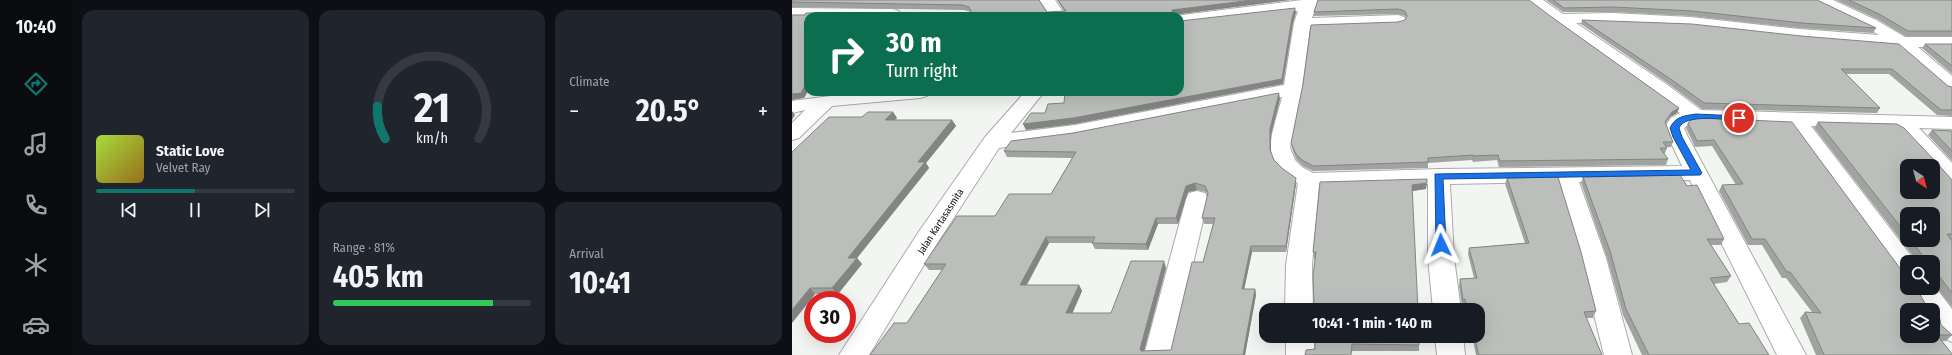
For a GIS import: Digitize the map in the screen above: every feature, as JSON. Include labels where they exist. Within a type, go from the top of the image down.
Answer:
[{"type":"street","points":[[831,12],[848,0]]},
{"type":"street","points":[[1047,0],[1055,12]]},
{"type":"street","points":[[1533,0],[1662,90],[1696,116]]},
{"type":"street","points":[[1820,0],[1870,23],[1902,42],[1952,86]]},
{"type":"street","points":[[1184,19],[1307,10],[1398,20]]},
{"type":"street","points":[[1307,10],[1293,90],[1280,148],[1285,163],[1294,172],[1309,180],[1439,176],[1697,173]]},
{"type":"street","points":[[792,13],[804,13]]},
{"type":"street","points":[[1559,19],[1612,18],[1690,22],[1799,34],[1902,42],[1952,42]]},
{"type":"street","points":[[992,142],[1075,131],[1293,90]]},
{"type":"street","points":[[792,107],[826,101],[878,96]]},
{"type":"street","name":"Jalan Kartasasmita","points":[[853,355],[929,236],[992,142],[1032,96]]},
{"type":"street","points":[[792,134],[826,101]]},
{"type":"street","points":[[1792,355],[1678,137],[1674,128],[1677,122],[1682,118],[1696,116],[1796,120],[1952,123]]},
{"type":"street","points":[[1796,120],[1900,260]]},
{"type":"street","points":[[1902,122],[1952,176]]},
{"type":"street","points":[[1565,174],[1593,258],[1618,355]]},
{"type":"street","points":[[1439,176],[1441,258],[1446,303]]},
{"type":"street","points":[[1299,303],[1299,264],[1309,180]]},
{"type":"street","points":[[1158,355],[1197,199]]},
{"type":"street","points":[[1926,295],[1952,330]]},
{"type":"street","points":[[1300,343],[1300,355]]},
{"type":"street","points":[[1450,343],[1451,355]]},
{"type":"building","points":[[792,0],[1039,0],[1047,12],[970,12],[969,7],[962,5],[792,2]]},
{"type":"building","points":[[1058,0],[1253,0],[1172,10],[1172,12],[1047,12],[1066,11]]},
{"type":"building","points":[[1318,0],[1529,0],[1679,108],[1672,112],[1665,122],[1673,142],[1663,142],[1667,148],[1660,148],[1668,159],[1500,161],[1498,155],[1473,155],[1428,158],[1428,162],[1313,166],[1302,160],[1296,154],[1291,143],[1303,84],[1311,25],[1398,22],[1405,20],[1407,16],[1405,11],[1398,9],[1314,12]]},
{"type":"building","points":[[1553,0],[1817,0],[1876,28],[1802,23],[1692,11],[1613,7],[1564,8]]},
{"type":"building","points":[[1849,0],[1952,0],[1952,31],[1908,31],[1879,14]]},
{"type":"building","points":[[1295,8],[1282,79],[1073,118],[1023,124],[1031,113],[1045,113],[1048,104],[1064,103],[1065,96],[1184,96],[1184,21]]},
{"type":"building","points":[[792,15],[804,15],[804,87],[801,93],[792,94]]},
{"type":"building","points":[[1582,20],[1692,24],[1801,36],[1899,44],[1948,86],[1952,87],[1952,110],[1941,110],[1892,69],[1841,69],[1880,108],[1704,103]]},
{"type":"building","points":[[1925,44],[1952,44],[1952,66]]},
{"type":"building","points":[[1279,93],[1270,129],[1270,150],[1274,160],[1283,169],[1296,178],[1286,246],[1251,246],[1242,289],[1255,289],[1243,355],[870,355],[894,323],[907,323],[946,264],[924,264],[957,216],[995,216],[1009,194],[1051,194],[1076,152],[1004,151],[1011,141],[1073,133]],"holes":[[[1195,183],[1205,186],[1208,193],[1202,218],[1215,218],[1203,262],[1192,262],[1171,350],[1141,351],[1140,349],[1164,261],[1131,261],[1111,313],[1066,313],[1079,285],[1020,285],[1046,237],[1095,237],[1092,243],[1146,244],[1156,218],[1176,218],[1186,186]]]},
{"type":"building","points":[[868,112],[893,112],[885,120],[952,120],[918,162],[925,162],[848,258],[857,258],[832,288],[810,288],[808,291],[804,291],[804,295],[792,310],[792,152],[829,117],[862,117]]},
{"type":"building","points":[[1699,118],[1792,122],[1900,268],[1900,295],[1920,295],[1925,303],[1900,303],[1900,343],[1940,343],[1940,339],[1952,355],[1824,355],[1805,312],[1821,313],[1790,272],[1787,272],[1765,239],[1752,239],[1722,185],[1743,184],[1714,140],[1697,141],[1688,123],[1693,119]]},
{"type":"building","points":[[1818,122],[1897,124],[1904,128],[1933,159],[1900,159],[1900,199],[1940,199],[1940,166],[1952,180],[1952,234],[1947,234],[1952,241],[1952,293],[1940,277],[1940,255],[1922,255],[1916,247],[1940,247],[1940,207],[1900,207],[1900,226]]},
{"type":"building","points":[[1932,130],[1952,131],[1952,151]]},
{"type":"building","points":[[1680,175],[1687,186],[1697,185],[1724,239],[1707,239],[1731,276],[1710,278],[1739,324],[1749,323],[1769,355],[1649,355],[1626,309],[1610,251],[1583,177]]},
{"type":"building","points":[[1558,177],[1581,252],[1596,311],[1584,312],[1602,355],[1479,355],[1476,343],[1485,343],[1485,303],[1466,303],[1465,299],[1463,300],[1460,279],[1477,278],[1469,248],[1529,243],[1507,178]]},
{"type":"building","points":[[1427,179],[1427,183],[1412,185],[1418,303],[1314,303],[1313,276],[1316,252],[1313,252],[1320,182]]},
{"type":"building","points":[[1940,320],[1941,325],[1952,335],[1940,335]]},
{"type":"building","points":[[1315,343],[1419,343],[1419,345],[1352,344],[1351,355],[1305,355],[1306,350],[1315,349]]},
{"type":"route","points":[[1441,245],[1439,176],[1643,172],[1697,173],[1674,128],[1677,122],[1682,118],[1696,116],[1739,118]]}]
